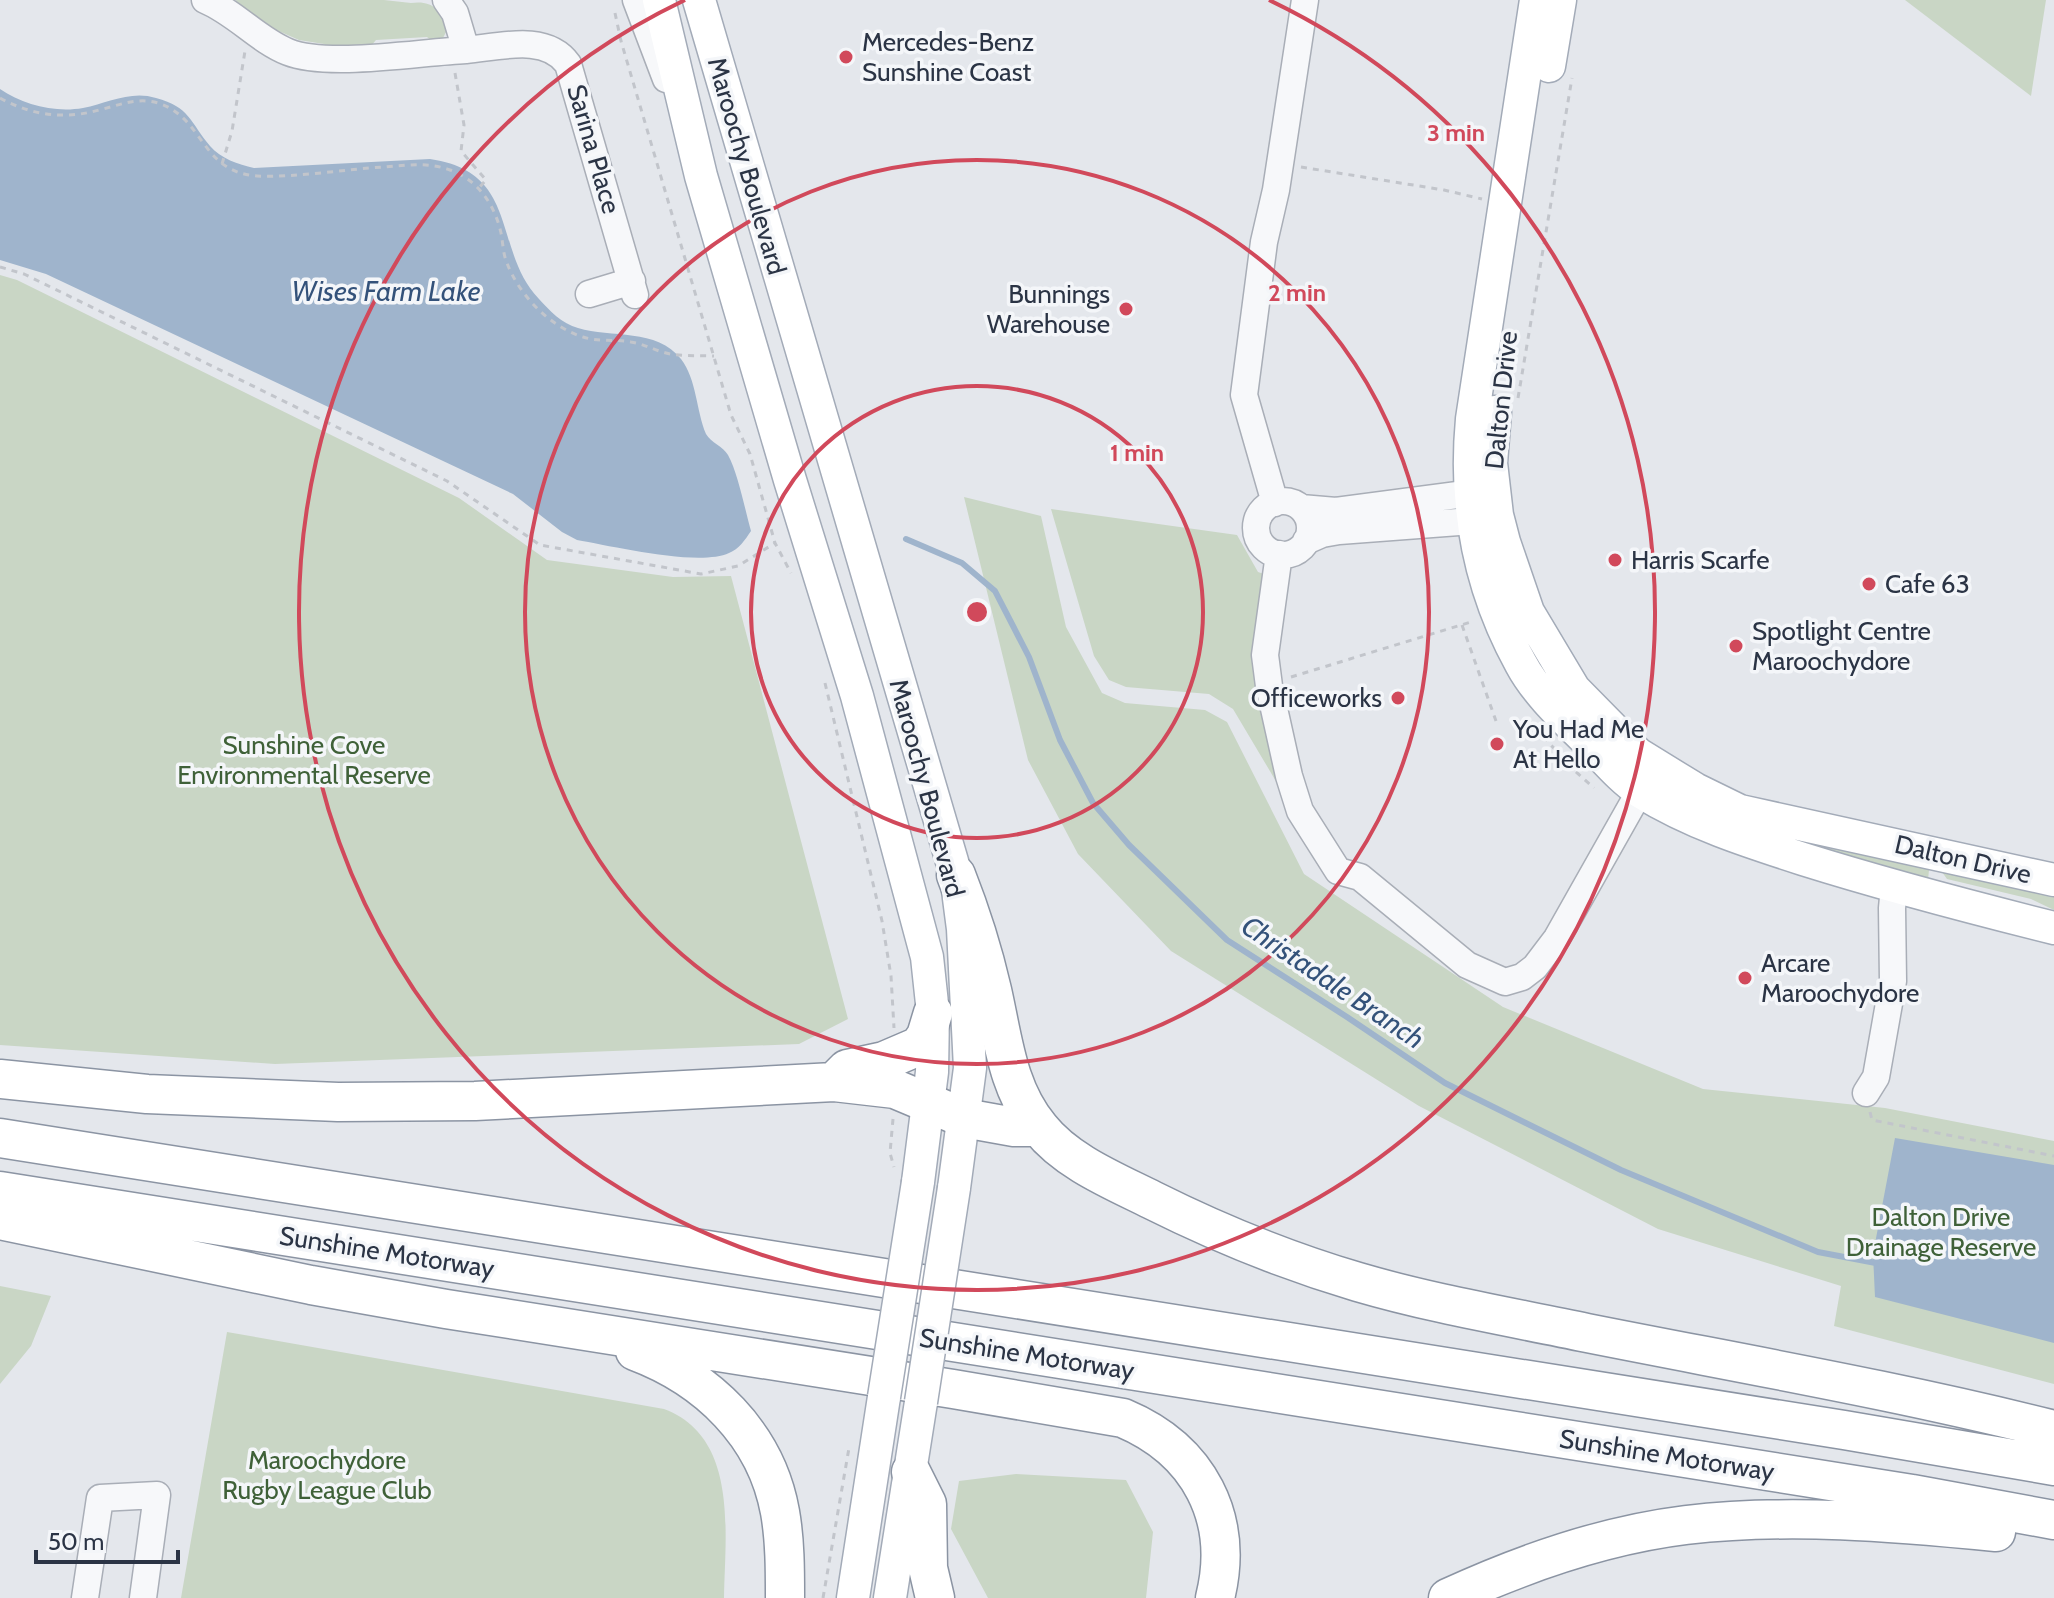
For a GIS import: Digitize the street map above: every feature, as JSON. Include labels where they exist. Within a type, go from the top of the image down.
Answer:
[{"type":"highway","points":[[956,875],[972,916],[1012,1075],[1022,1102],[1038,1127],[1051,1140],[1113,1181],[1260,1248],[1357,1282],[1431,1301],[1725,1361],[1862,1385],[2054,1430]]},
{"type":"highway","points":[[906,1082],[933,1013]]},
{"type":"highway","points":[[0,1079],[147,1094],[338,1102],[475,1101],[834,1082],[847,1069],[906,1082],[964,1118],[1014,1127],[1038,1127]]},
{"type":"highway","name":"Sunshine Motorway","points":[[0,1138],[2054,1466]]},
{"type":"highway","name":"Sunshine Motorway","points":[[0,1191],[1912,1494],[2054,1520]]},
{"type":"highway","points":[[0,1220],[311,1285],[1088,1411],[1131,1422],[1171,1447],[1185,1460],[1206,1491],[1221,1544],[1215,1598]]},
{"type":"highway","points":[[581,1330],[675,1369],[713,1396],[743,1428],[766,1467],[779,1509],[785,1598]]},
{"type":"highway","points":[[911,1472],[927,1504],[928,1568],[935,1598]]},
{"type":"highway","points":[[1448,1598],[1506,1573],[1602,1543],[1647,1531],[1721,1521],[1855,1521],[2054,1536]]},
{"type":"main road","name":"Maroochy Boulevard","points":[[659,0],[701,176],[857,696],[927,957],[933,1013],[906,1082],[907,1178],[884,1397],[853,1598]]},
{"type":"main road","name":"Maroochy Boulevard","points":[[699,0],[956,875],[963,929],[970,1068],[890,1598]]},
{"type":"main road","name":"Dalton Drive","points":[[1536,0],[1472,419],[1479,505],[1502,622],[1522,666],[1554,708],[1622,777],[1640,791],[1706,826],[1894,887],[2054,928]]},
{"type":"main road","name":"Dalton Drive","points":[[1560,0],[1479,505],[1528,612],[1574,689],[1638,754],[1695,789],[1740,811],[2054,880]]},
{"type":"main road","points":[[1695,789],[1700,806],[1776,832],[1779,837],[1779,842],[1771,845],[1754,843]]},
{"type":"main road","points":[[1954,856],[1938,859],[1933,873],[1938,886],[2021,907],[2054,928]]},
{"type":"street","name":"Sarina Place","points":[[205,0],[283,50],[313,59],[536,45],[553,49],[566,60],[572,73],[633,288],[589,294]]},
{"type":"street","points":[[446,0],[453,9],[458,50]]},
{"type":"street","points":[[636,0],[701,176]]},
{"type":"street","points":[[1275,503],[1244,395],[1264,242],[1276,190],[1305,0]]},
{"type":"street","points":[[1306,541],[1309,519],[1301,508],[1289,501],[1275,503],[1259,515],[1257,532],[1264,547],[1277,562],[1265,655],[1278,728],[1300,811],[1338,871],[1360,877],[1467,965],[1505,982],[1522,977],[1535,967],[1557,938],[1640,791]]},
{"type":"street","points":[[1301,508],[1336,511],[1479,505]]},
{"type":"street","points":[[1277,562],[1297,551],[1306,541],[1322,534],[1479,505]]},
{"type":"street","points":[[1866,1093],[1876,1077],[1893,981],[1894,887]]},
{"type":"street","points":[[85,1598],[100,1498],[157,1495],[143,1598]]},
{"type":"path","points":[[613,0],[621,41],[712,356],[731,415],[750,454],[775,543],[795,582]]},
{"type":"path","points":[[222,164],[231,137],[249,27]]},
{"type":"path","points":[[458,50],[455,59],[456,87],[464,125],[461,149],[486,180],[478,188]]},
{"type":"path","points":[[1517,404],[1573,67]]},
{"type":"path","points":[[0,98],[22,108],[55,116],[86,113],[131,101],[153,102],[173,110],[187,121],[212,156],[222,164],[257,176],[427,164],[450,169],[478,188],[492,207],[506,262],[532,301],[557,324],[585,338],[633,342],[676,355],[712,356]]},
{"type":"path","points":[[1279,163],[1482,199]]},
{"type":"path","points":[[0,267],[24,274],[447,481],[540,545],[701,574],[738,566],[775,543]]},
{"type":"path","points":[[1288,678],[1474,621]]},
{"type":"path","points":[[1462,625],[1496,721]]},
{"type":"path","points":[[824,679],[882,921],[906,1082],[890,1153],[907,1178]]},
{"type":"path","points":[[1866,1093],[1872,1120],[2054,1156]]},
{"type":"path","points":[[823,1598],[850,1439]]},
{"type":"green space","points":[[236,0],[425,3],[439,11],[449,26],[442,40],[434,43],[427,37],[376,40],[370,47],[331,50],[324,44],[299,40],[274,29],[266,31],[237,7]]},
{"type":"green space","points":[[1905,0],[2046,0],[2031,96]]},
{"type":"green space","name":"Sunshine Cove Environmental Reserve","points":[[0,275],[17,280],[459,498],[547,560],[673,577],[731,576],[848,1019],[799,1044],[275,1064],[0,1045]]},
{"type":"green space","name":"Dalton Drive Drainage Reserve","points":[[964,497],[1041,516],[1066,627],[1102,693],[1125,703],[1205,710],[1227,722],[1304,874],[1503,1007],[1703,1089],[1885,1108],[2054,1141],[2054,1384],[1834,1326],[1841,1286],[1658,1229],[1419,1106],[1171,951],[1078,854],[1028,760]]},
{"type":"green space","points":[[1051,509],[1237,535],[1258,572],[1270,576],[1280,788],[1233,709],[1209,694],[1126,687],[1109,680],[1094,656]]},
{"type":"green space","points":[[1797,832],[1930,860],[1928,880],[1800,842]]},
{"type":"green space","points":[[1945,866],[2054,889],[2054,910],[2031,899],[1947,879],[1942,872]]},
{"type":"green space","points":[[0,1286],[51,1296],[31,1346],[0,1384]]},
{"type":"green space","name":"Maroochydore Rugby League Club","points":[[227,1332],[664,1409],[688,1422],[705,1441],[716,1464],[725,1517],[724,1598],[181,1598]]},
{"type":"green space","points":[[1016,1474],[1126,1480],[1153,1532],[1146,1598],[988,1598],[951,1529],[959,1481]]},
{"type":"water","name":"Wises Farm Lake","points":[[0,89],[29,103],[61,109],[83,108],[129,96],[156,98],[183,111],[219,154],[254,168],[430,159],[459,167],[479,179],[492,196],[525,279],[556,316],[578,328],[659,342],[681,359],[690,376],[706,434],[726,452],[732,463],[751,531],[733,551],[698,558],[577,540],[513,494],[46,274],[0,260]]},
{"type":"water","points":[[1895,1138],[2054,1165],[2054,1343],[1875,1297],[1873,1254]]},
{"type":"waterway","name":"Christadale Branch","points":[[906,539],[962,563],[995,591],[1029,657],[1060,740],[1093,803],[1129,845],[1227,940],[1445,1083],[1621,1170],[1818,1252],[1881,1264]]},
{"type":"place","name":"Mercedes-Benz Sunshine Coast","points":[[846,57]]},
{"type":"place","name":"Bunnings Warehouse","points":[[1126,309]]},
{"type":"place","name":"Harris Scarfe","points":[[1615,560]]},
{"type":"place","name":"Cafe 63","points":[[1869,584]]},
{"type":"place","name":"Spotlight Centre Maroochydore","points":[[1736,646]]},
{"type":"place","name":"Officeworks","points":[[1398,698]]},
{"type":"place","name":"You Had Me At Hello","points":[[1497,744]]},
{"type":"place","name":"Arcare Maroochydore","points":[[1745,978]]}]
